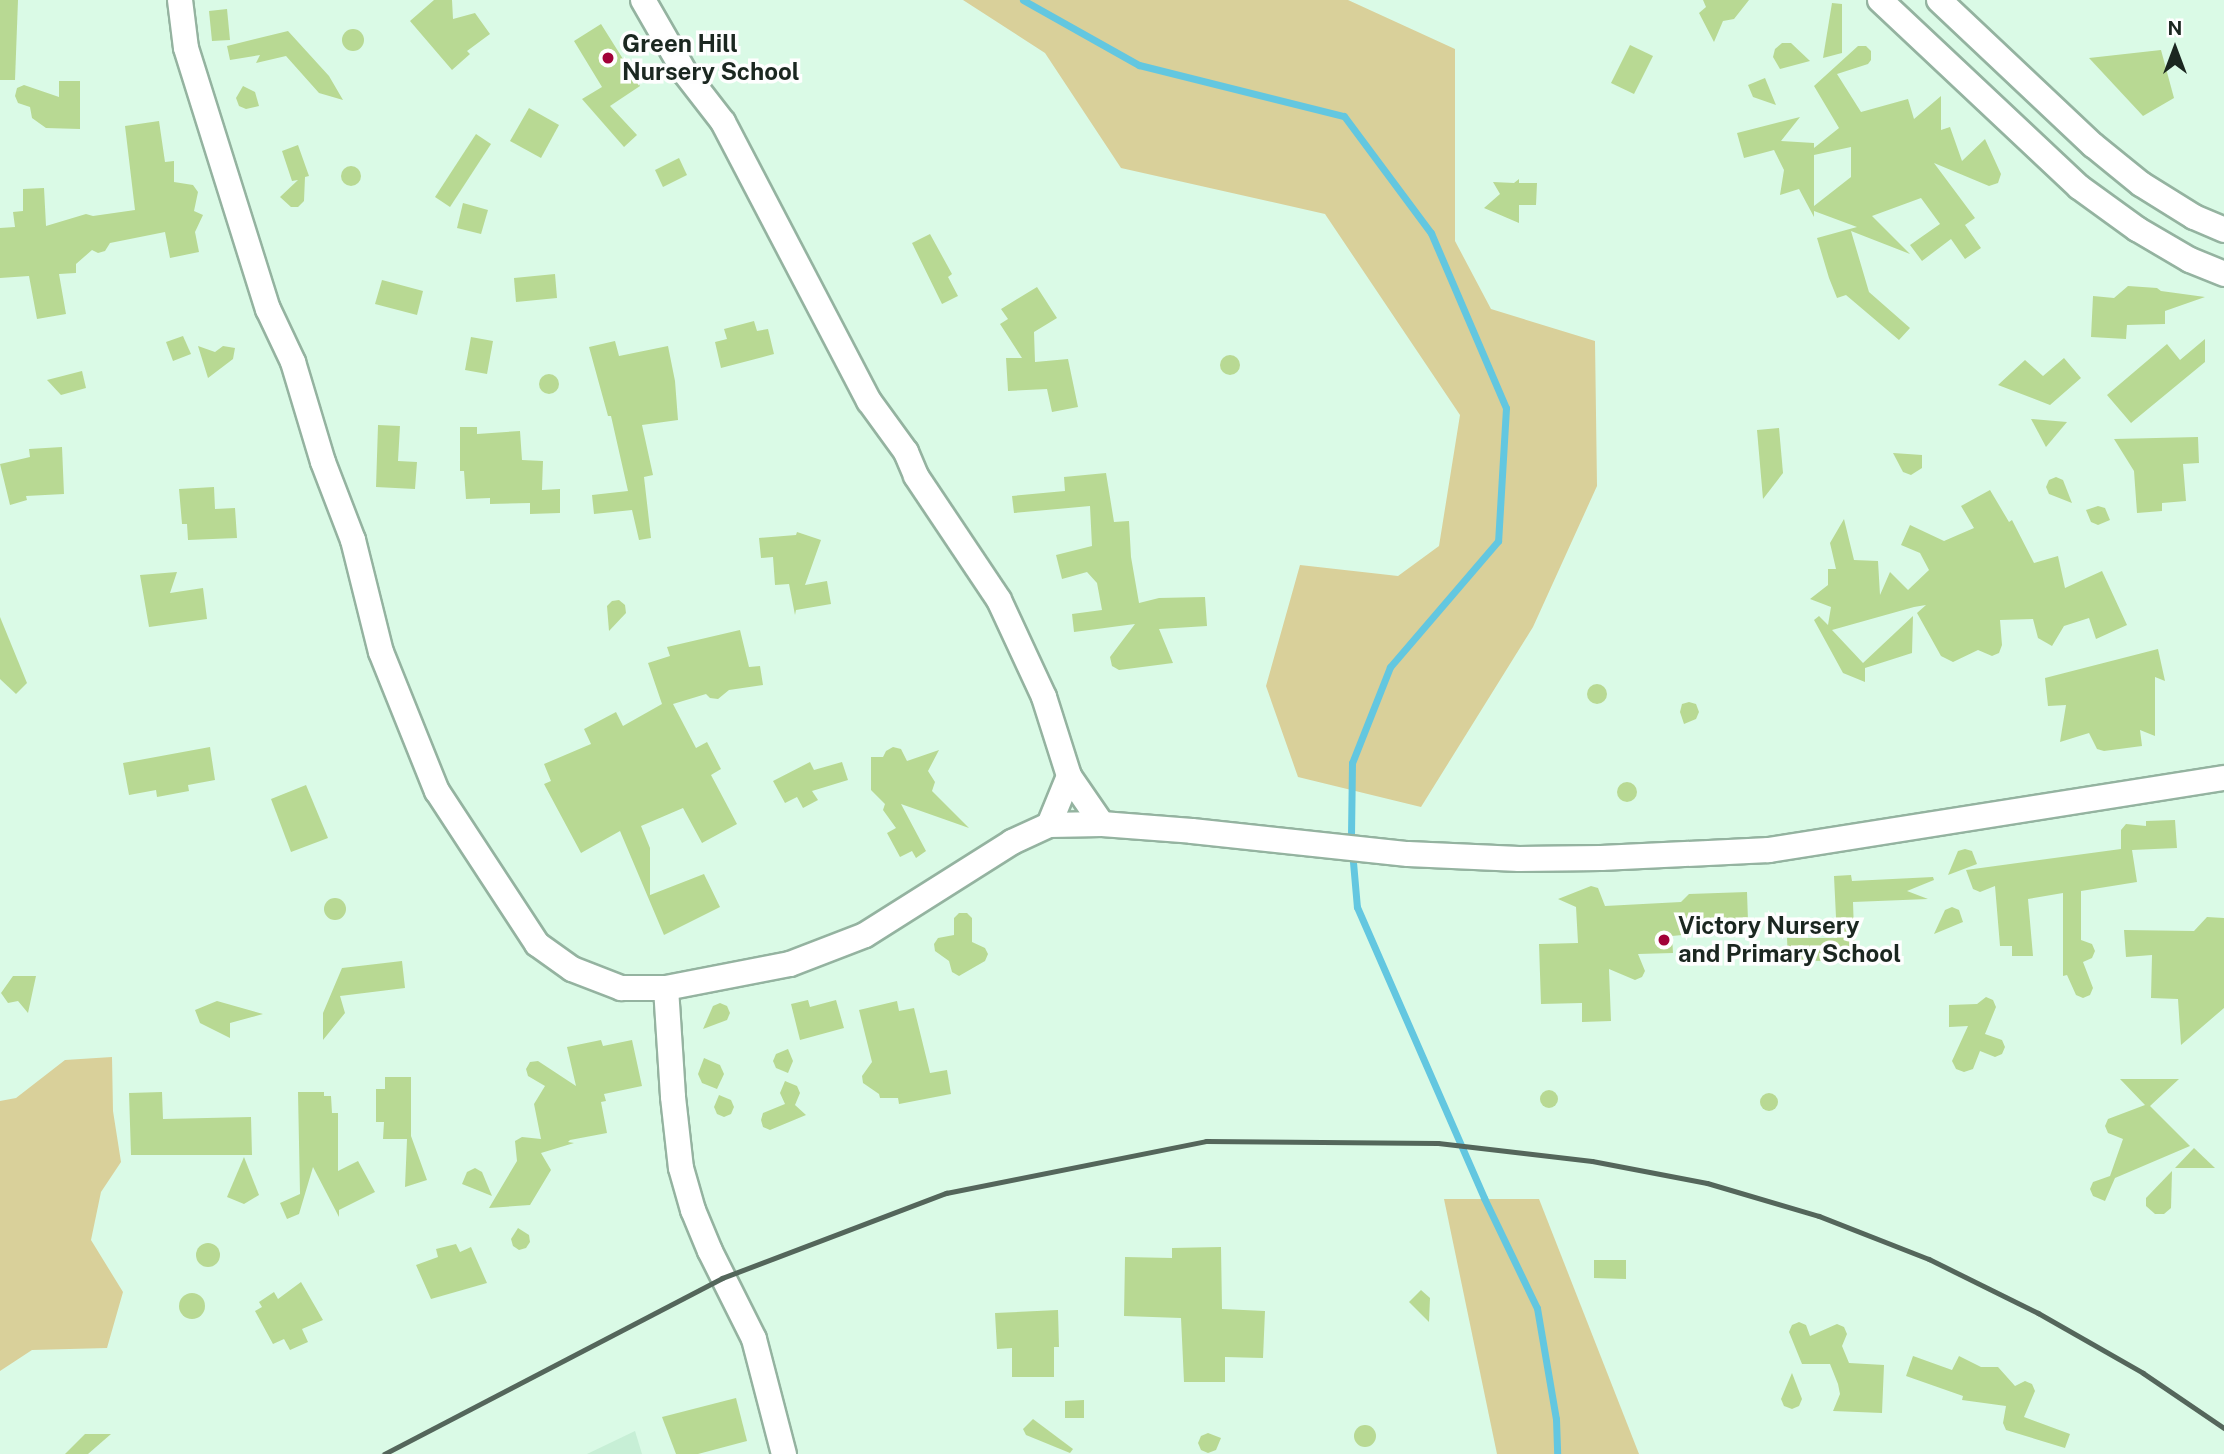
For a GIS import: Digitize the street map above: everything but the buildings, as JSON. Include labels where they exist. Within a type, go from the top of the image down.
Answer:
[{"type":"street","points":[[180,0],[186,48],[248,248],[268,309],[300,381],[323,462],[353,540],[381,652],[437,791],[537,944],[572,969],[621,988],[666,988],[790,964],[827,951],[865,935],[1012,842],[1049,825],[1101,824],[1408,854],[1519,859],[1601,858],[1769,850],[2224,778]]},
{"type":"street","points":[[643,0],[685,73],[723,122],[869,401],[906,452],[916,476],[999,600],[1044,697],[1069,776],[1101,824]]},
{"type":"street","points":[[1880,0],[2079,187],[2137,229],[2190,260],[2224,274]]},
{"type":"street","points":[[1939,0],[2019,77],[2132,176],[2194,217],[2224,230]]},
{"type":"street","points":[[1049,825],[1069,776]]},
{"type":"street","points":[[666,988],[681,1168],[706,1240],[754,1339],[784,1454]]},
{"type":"shaded area","points":[[963,0],[1348,0],[1455,49],[1455,241],[1491,309],[1595,341],[1597,486],[1533,627],[1421,807],[1298,777],[1266,686],[1300,565],[1398,576],[1439,546],[1460,415],[1325,214],[1121,168],[1045,53]]},
{"type":"shaded area","points":[[112,1057],[113,1111],[121,1162],[101,1192],[91,1240],[123,1292],[107,1348],[32,1350],[0,1371],[0,1101],[16,1098],[65,1060]]},
{"type":"shaded area","points":[[1444,1199],[1539,1199],[1639,1454],[1497,1454]]},
{"type":"shaded area","points":[[635,1431],[642,1454],[587,1454]]},
{"type":"waterway","points":[[1023,0],[1139,65],[1344,116],[1431,233],[1506,408],[1498,541],[1390,667],[1352,763],[1351,839],[1357,907],[1484,1198],[1537,1308],[1556,1419],[1557,1454]]},
{"type":"railway","points":[[384,1454],[722,1278],[946,1193],[1206,1141],[1438,1143],[1592,1161],[1707,1183],[1819,1216],[1929,1259],[2038,1313],[2143,1373],[2224,1428]]},
{"type":"place","name":"Green Hill Nursery School","points":[[608,58]]},
{"type":"place","name":"Victory Nursery and Primary School","points":[[1664,940]]}]
